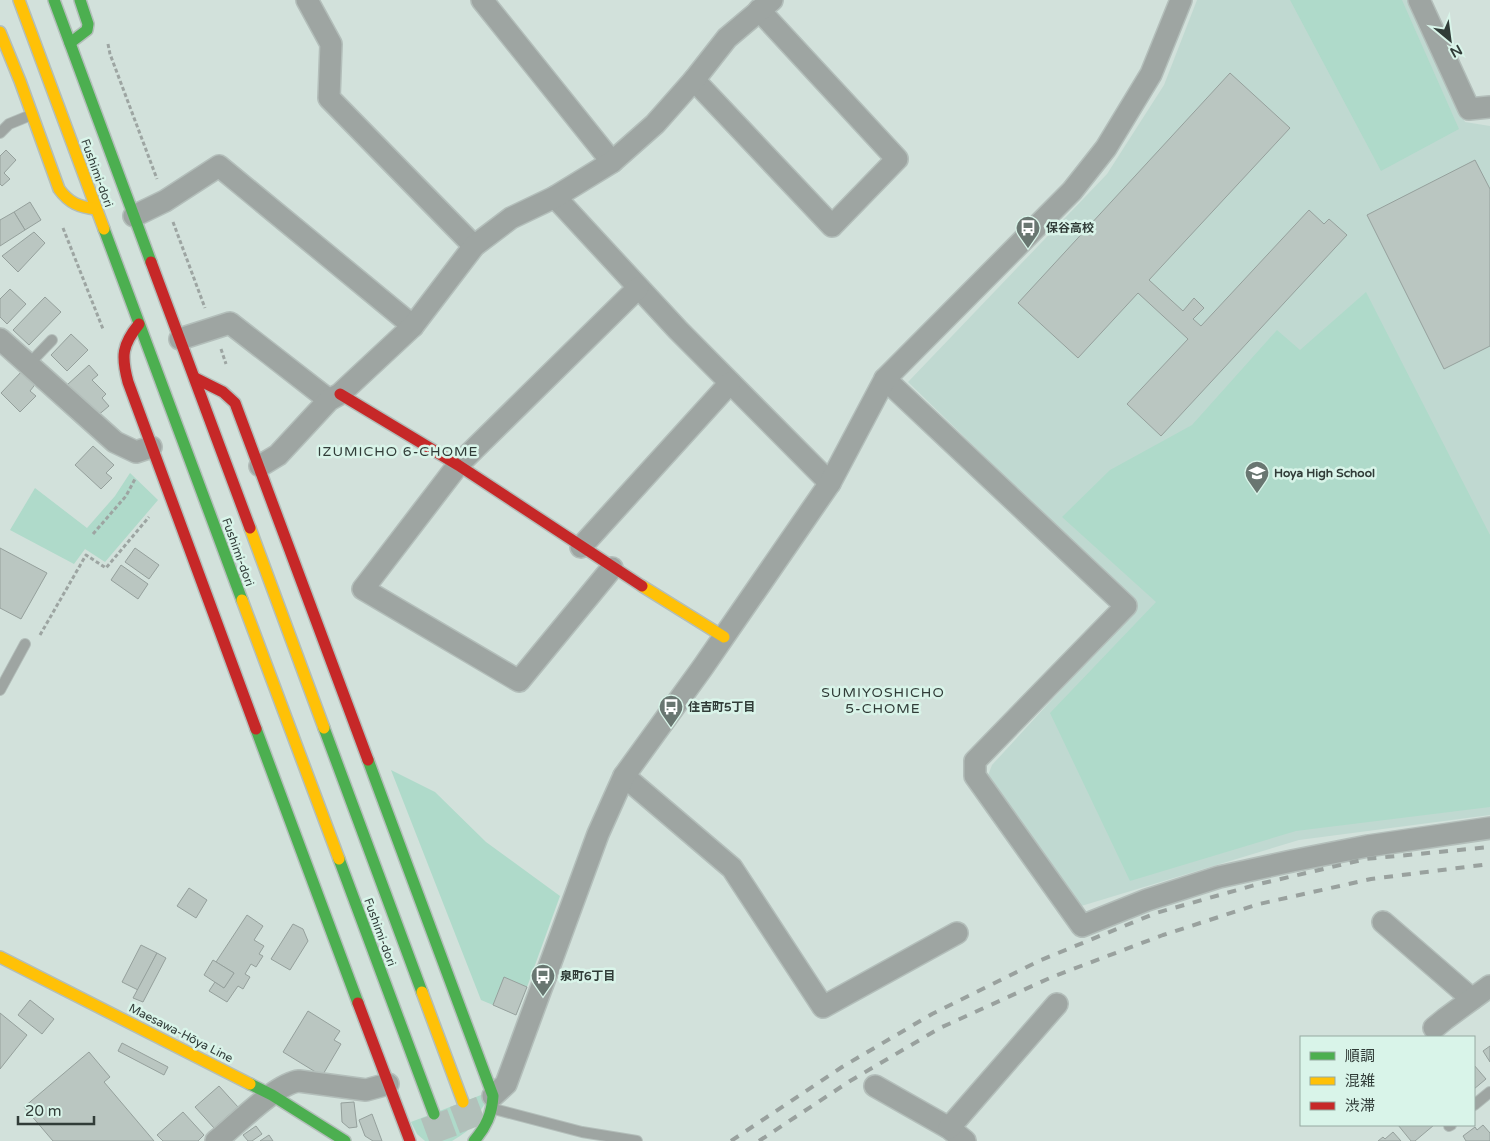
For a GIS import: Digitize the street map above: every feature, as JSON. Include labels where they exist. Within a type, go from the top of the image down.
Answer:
[{"type":"main road","name":"Fushimi-dori","points":[[19,0],[138,324],[434,1114]]},
{"type":"main road","name":"Fushimi-dori","points":[[54,0],[463,1102]]},
{"type":"main road","points":[[70,43],[87,30],[88,24],[80,0]]},
{"type":"main road","points":[[0,32],[59,189],[67,201],[82,207],[96,209]]},
{"type":"main road","points":[[138,324],[130,333],[124,345],[122,357],[131,392],[410,1141]]},
{"type":"main road","points":[[195,378],[223,392],[236,403],[260,466],[493,1103],[488,1123],[479,1138]]},
{"type":"main road","points":[[334,397],[458,465],[612,568],[724,637]]},
{"type":"main road","name":"Maesawa-Hōya Line","points":[[0,957],[272,1095],[345,1141]]},
{"type":"street","points":[[307,0],[331,44],[330,98],[474,246]]},
{"type":"street","points":[[482,0],[612,162]]},
{"type":"street","points":[[493,1103],[506,1084],[598,834],[624,776],[724,637],[830,483],[886,379],[1072,191],[1106,148],[1151,74],[1181,0]]},
{"type":"street","points":[[1419,0],[1469,109],[1490,107]]},
{"type":"street","points":[[260,466],[278,454],[334,397],[412,326],[474,246],[511,218],[555,197],[612,162],[655,124],[694,80],[727,38],[765,5],[897,160],[832,226],[694,80]]},
{"type":"street","points":[[134,216],[165,201],[219,166],[412,326]]},
{"type":"street","points":[[555,197],[638,288],[830,483]]},
{"type":"street","points":[[612,568],[519,681],[362,589],[458,465],[638,288]]},
{"type":"street","points":[[180,339],[230,323],[334,397]]},
{"type":"street","points":[[0,339],[115,442],[136,452],[151,447]]},
{"type":"street","points":[[886,379],[1126,606],[975,761],[975,776],[1082,926],[1147,900],[1219,877],[1292,860],[1368,846],[1490,828]]},
{"type":"street","points":[[581,547],[730,383]]},
{"type":"street","points":[[624,776],[732,868],[823,1007],[957,933]]},
{"type":"street","points":[[1383,922],[1472,999]]},
{"type":"street","points":[[1434,1028],[1490,986]]},
{"type":"street","points":[[875,1086],[957,1135],[1056,1004]]},
{"type":"street","points":[[216,1141],[285,1085],[299,1081],[366,1090],[388,1084]]},
{"type":"lane","points":[[0,133],[10,124],[32,114]]},
{"type":"lane","points":[[28,365],[52,340]]},
{"type":"lane","points":[[0,690],[25,644]]},
{"type":"lane","points":[[1475,1104],[1490,1092]]},
{"type":"lane","points":[[493,1103],[582,1132],[636,1141]]},
{"type":"path","points":[[93,534],[126,496],[138,473]]},
{"type":"path","points":[[25,644],[35,644],[86,555],[106,568],[154,511]]},
{"type":"shaded area","name":"Hoya High School","points":[[1197,0],[1410,0],[1465,122],[1490,126],[1490,815],[1299,840],[1078,907],[987,778],[992,765],[1138,606],[908,382],[1107,174],[1164,85]]},
{"type":"green space","points":[[1290,0],[1402,0],[1459,129],[1381,171]]},
{"type":"green space","points":[[1366,292],[1490,535],[1490,807],[1296,831],[1130,881],[1050,713],[1156,602],[1062,517],[1110,470],[1192,425],[1277,330],[1300,350]]},
{"type":"green space","points":[[130,473],[158,500],[105,562],[85,549],[74,564],[10,530],[35,488],[87,528],[115,496]]},
{"type":"green space","points":[[391,770],[435,792],[486,842],[560,896],[527,987],[505,978],[493,1005],[481,1000]]},
{"type":"green space","points":[[481,1095],[484,1105],[467,1131],[452,1141],[425,1141],[417,1134],[411,1122]]},
{"type":"building","points":[[1230,73],[1290,128],[1149,280],[1183,311],[1194,298],[1204,308],[1193,319],[1201,326],[1309,210],[1324,224],[1329,219],[1347,235],[1161,436],[1127,404],[1188,339],[1138,293],[1078,358],[1018,303]]},
{"type":"building","points":[[6,150],[16,160],[4,173],[10,179],[2,186],[0,184],[0,156]]},
{"type":"building","points":[[1475,160],[1490,189],[1490,346],[1444,369],[1367,215]]},
{"type":"building","points":[[30,202],[41,220],[25,230],[14,212]]},
{"type":"building","points":[[14,212],[25,230],[0,246],[0,220]]},
{"type":"building","points":[[34,232],[45,243],[18,272],[2,256]]},
{"type":"building","points":[[10,289],[26,304],[7,324],[0,317],[0,299]]},
{"type":"building","points":[[45,297],[61,312],[29,345],[13,330]]},
{"type":"building","points":[[71,334],[88,350],[67,371],[51,355]]},
{"type":"building","points":[[89,365],[98,375],[92,380],[106,394],[102,398],[109,406],[96,417],[67,385]]},
{"type":"building","points":[[24,369],[37,382],[30,391],[36,396],[20,412],[1,393]]},
{"type":"building","points":[[93,446],[114,465],[106,473],[112,478],[101,489],[75,465]]},
{"type":"building","points":[[0,548],[47,573],[21,619],[0,608]]},
{"type":"building","points":[[135,548],[159,565],[149,579],[125,562]]},
{"type":"building","points":[[121,565],[148,584],[138,599],[111,580]]},
{"type":"building","points":[[189,888],[207,900],[196,918],[177,906]]},
{"type":"building","points":[[247,915],[263,926],[254,940],[264,946],[259,954],[263,956],[256,967],[251,964],[245,974],[250,977],[243,989],[238,986],[227,1002],[209,991],[215,982],[224,988],[234,973],[216,962]]},
{"type":"building","points":[[293,924],[303,929],[308,941],[290,970],[271,959]]},
{"type":"building","points":[[141,945],[157,953],[138,990],[122,982]]},
{"type":"building","points":[[157,953],[166,958],[143,1002],[133,998]]},
{"type":"building","points":[[213,960],[234,973],[224,988],[204,975]]},
{"type":"building","points":[[504,977],[527,987],[516,1015],[493,1005]]},
{"type":"building","points":[[30,1000],[54,1019],[42,1034],[18,1015]]},
{"type":"building","points":[[308,1011],[340,1031],[334,1040],[341,1044],[322,1076],[283,1052]]},
{"type":"building","points":[[0,1013],[27,1035],[0,1069]]},
{"type":"building","points":[[122,1043],[168,1067],[164,1075],[118,1051]]},
{"type":"building","points":[[1490,1046],[1490,1062],[1483,1051]]},
{"type":"building","points":[[89,1052],[110,1077],[104,1082],[154,1141],[53,1141],[24,1107]]},
{"type":"building","points":[[1475,1066],[1486,1079],[1475,1088]]},
{"type":"building","points":[[219,1086],[238,1107],[214,1128],[195,1107]]},
{"type":"building","points":[[354,1102],[357,1127],[349,1128],[342,1122],[341,1103]]},
{"type":"building","points":[[183,1112],[204,1135],[198,1141],[163,1141],[157,1135]]},
{"type":"building","points":[[372,1114],[382,1141],[373,1141],[365,1136],[359,1120]]},
{"type":"building","points":[[1483,1125],[1490,1133],[1490,1141],[1466,1141],[1463,1136],[1475,1127],[1477,1130]]},
{"type":"building","points":[[256,1126],[262,1134],[252,1141],[248,1141],[243,1135]]},
{"type":"building","points":[[1399,1126],[1433,1126],[1415,1141],[1411,1141]]},
{"type":"building","points":[[1393,1132],[1401,1141],[1378,1141],[1383,1137],[1385,1139]]},
{"type":"building","points":[[269,1135],[273,1141],[260,1141]]},
{"type":"tunnel","points":[[463,1102],[478,1141]]},
{"type":"tunnel","points":[[434,1114],[444,1141]]},
{"type":"railway","points":[[731,1141],[842,1067],[932,1014],[1041,960],[1156,913],[1255,885],[1366,859],[1490,847]]},
{"type":"railway","points":[[759,1141],[850,1081],[940,1028],[1052,977],[1163,935],[1259,904],[1371,879],[1490,864]]},
{"type":"traffic: fast","points":[[54,0],[151,262]]},
{"type":"traffic: fast","points":[[70,43],[87,30],[88,24],[80,0]]},
{"type":"traffic: fast","points":[[104,229],[242,600]]},
{"type":"traffic: fast","points":[[324,728],[422,992]]},
{"type":"traffic: fast","points":[[256,729],[358,1003]]},
{"type":"traffic: fast","points":[[368,760],[493,1096],[488,1120],[474,1141]]},
{"type":"traffic: fast","points":[[339,859],[434,1114]]},
{"type":"traffic: fast","points":[[250,1084],[272,1095],[345,1141]]},
{"type":"traffic: slow","points":[[19,0],[104,229]]},
{"type":"traffic: slow","points":[[0,32],[59,189],[75,204],[96,209]]},
{"type":"traffic: slow","points":[[250,528],[324,728]]},
{"type":"traffic: slow","points":[[642,586],[724,637]]},
{"type":"traffic: slow","points":[[242,600],[339,859]]},
{"type":"traffic: slow","points":[[0,957],[250,1084]]},
{"type":"traffic: slow","points":[[422,992],[463,1102]]},
{"type":"traffic: jam","points":[[151,262],[250,528]]},
{"type":"traffic: jam","points":[[139,324],[129,338],[124,351],[124,365],[128,382],[256,729]]},
{"type":"traffic: jam","points":[[195,378],[223,392],[235,403],[368,760]]},
{"type":"traffic: jam","points":[[340,394],[458,465],[642,586]]},
{"type":"traffic: jam","points":[[358,1003],[410,1141]]},
{"type":"place","name":"保谷高校","points":[[1028,249]]},
{"type":"place","name":"Hoya High School","points":[[1257,494]]},
{"type":"place","name":"住吉町5丁目","points":[[671,728]]},
{"type":"place","name":"泉町6丁目","points":[[543,997]]},
{"type":"district","name":"IZUMICHO 6-CHOME","points":[[398,451]]},
{"type":"district","name":"SUMIYOSHICHO 5-CHOME","points":[[883,700]]}]
